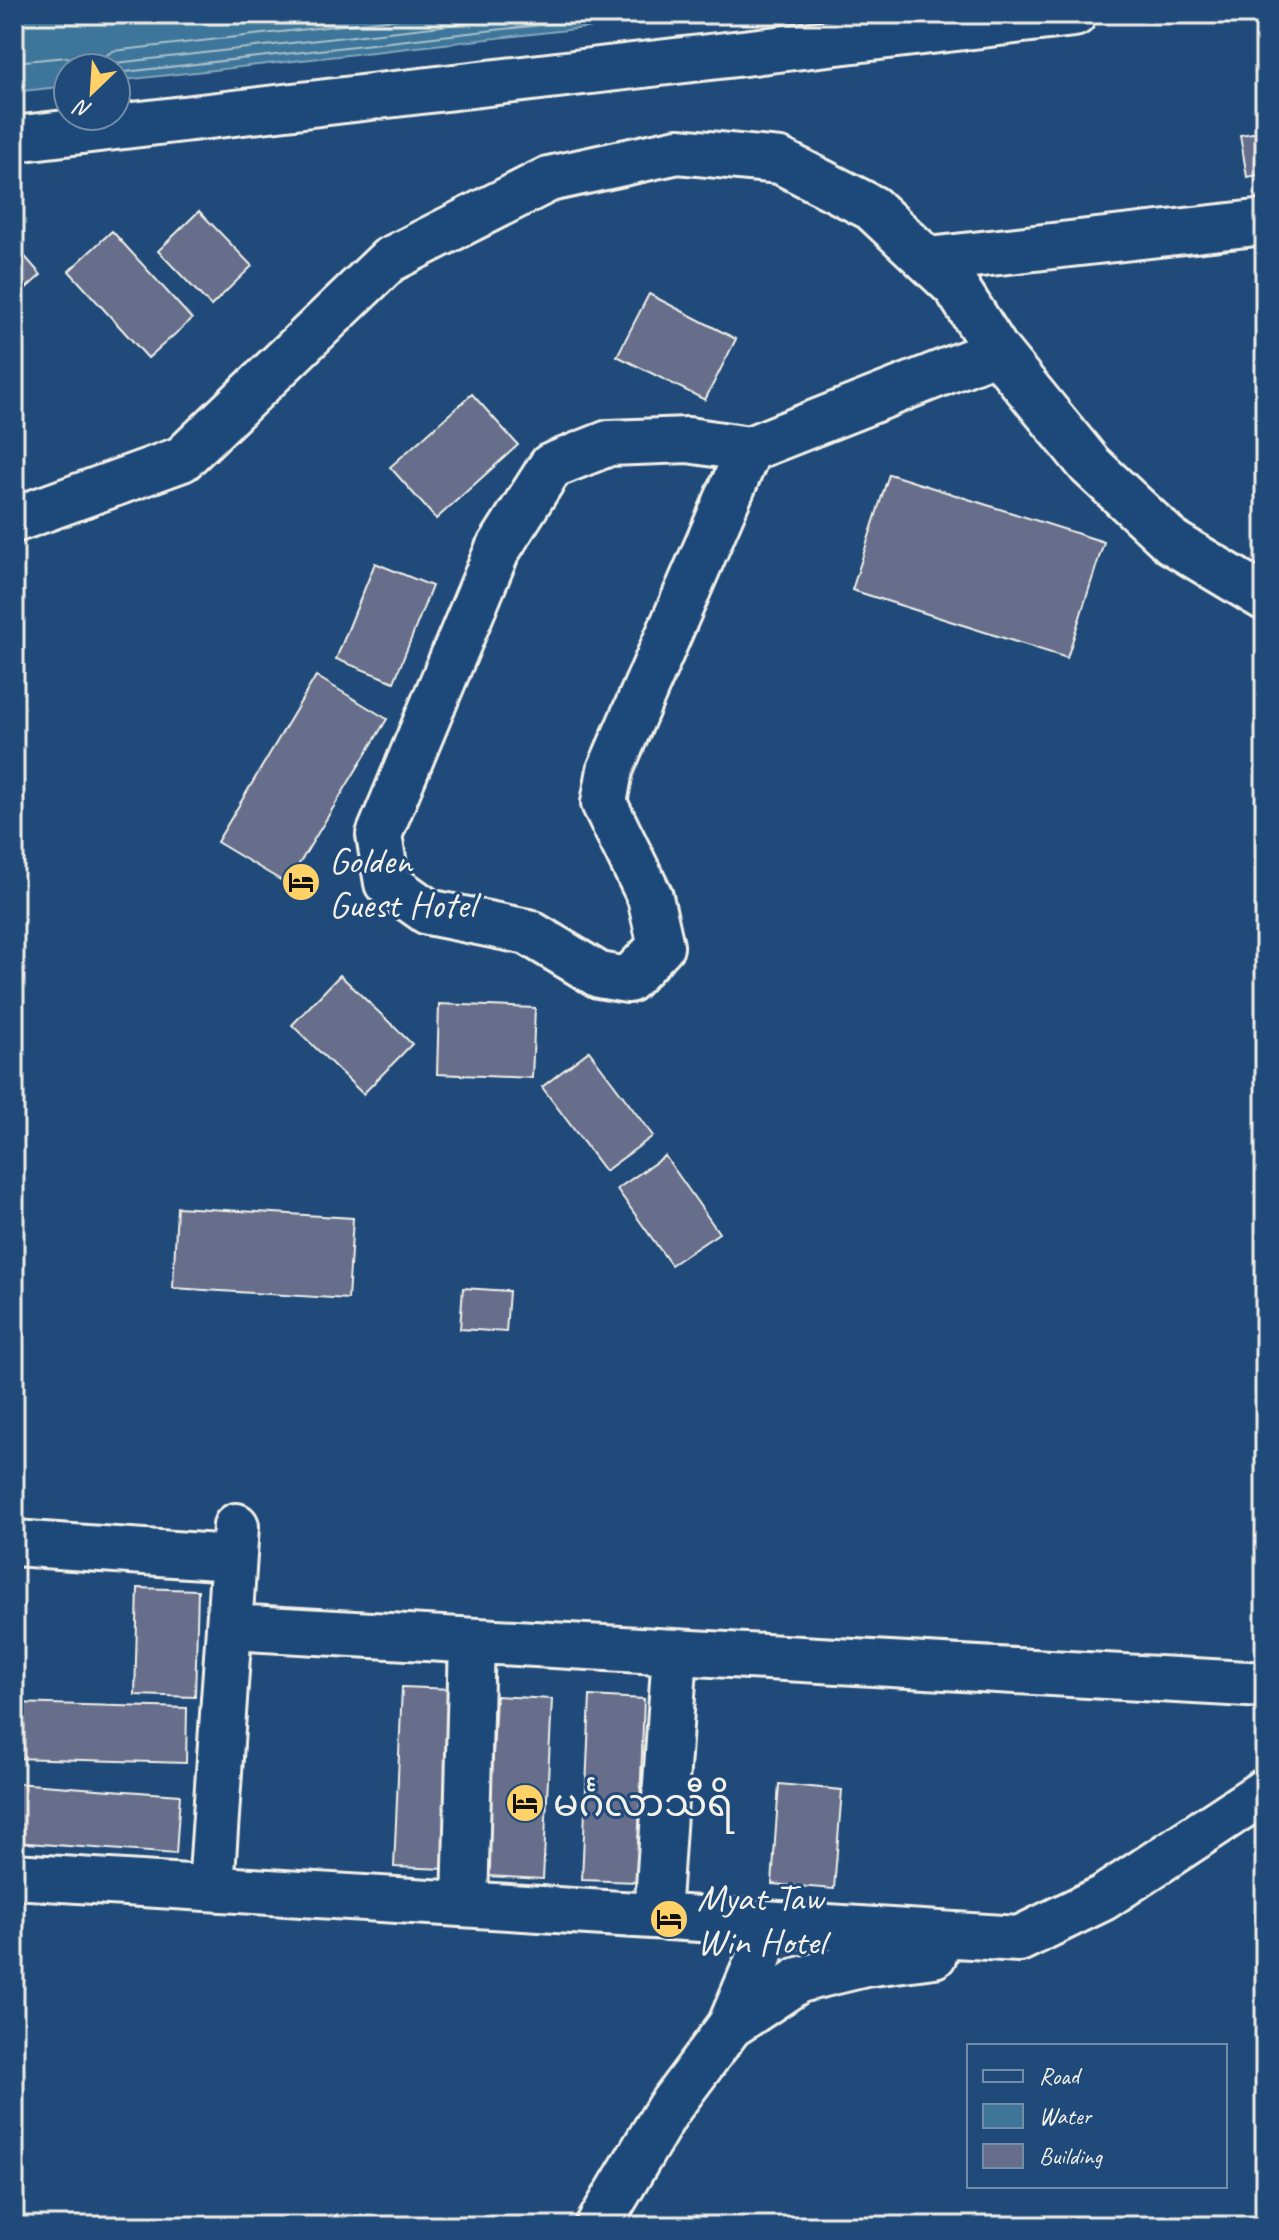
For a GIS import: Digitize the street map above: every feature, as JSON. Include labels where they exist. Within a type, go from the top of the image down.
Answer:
[{"type":"street","points":[[14,139],[1082,15]]},
{"type":"street","points":[[14,520],[182,459],[389,260],[549,179],[678,151],[780,161],[872,208],[956,287],[997,351],[1090,465],[1172,542],[1265,598]]},
{"type":"street","points":[[928,260],[1265,222]]},
{"type":"street","points":[[749,449],[610,770],[604,803],[650,897],[661,946],[628,980],[599,975],[528,932],[428,912],[387,883],[379,835],[497,551],[551,466],[609,443],[688,440],[749,449],[997,351]]},
{"type":"street","points":[[14,1543],[234,1542],[211,1888]]},
{"type":"street","points":[[230,1627],[1265,1685]]},
{"type":"street","points":[[465,1904],[472,1641]]},
{"type":"street","points":[[657,1916],[675,1652]]},
{"type":"street","points":[[730,2026],[799,1980],[865,1964],[1019,1939],[1103,1898],[1265,1791]]},
{"type":"street","points":[[14,1876],[1019,1939]]},
{"type":"street","points":[[598,2226],[668,2109],[730,2026],[760,1955],[753,1923]]},
{"type":"water","points":[[14,14],[708,14],[132,79],[132,52],[52,52],[52,88],[14,92]]},
{"type":"building","points":[[1265,131],[1265,174],[1247,177],[1240,135]]},
{"type":"building","points":[[199,211],[252,266],[211,306],[158,251]]},
{"type":"building","points":[[112,231],[192,319],[148,358],[69,271]]},
{"type":"building","points":[[14,244],[41,275],[14,299]]},
{"type":"building","points":[[649,294],[736,339],[705,400],[617,356]]},
{"type":"building","points":[[472,394],[518,445],[436,519],[390,467]]},
{"type":"building","points":[[889,474],[1104,542],[1067,658],[852,590]]},
{"type":"building","points":[[375,563],[432,586],[394,682],[336,659]]},
{"type":"building","points":[[316,676],[387,719],[287,884],[217,842]]},
{"type":"building","points":[[340,975],[412,1044],[363,1094],[292,1025]]},
{"type":"building","points":[[439,1004],[535,1008],[532,1078],[437,1074]]},
{"type":"building","points":[[589,1051],[653,1136],[605,1171],[542,1087]]},
{"type":"building","points":[[665,1156],[719,1233],[671,1265],[617,1189]]},
{"type":"building","points":[[177,1207],[353,1218],[348,1299],[173,1288]]},
{"type":"building","points":[[463,1288],[509,1291],[506,1332],[460,1329]]},
{"type":"building","points":[[138,1588],[198,1590],[195,1697],[135,1695]]},
{"type":"building","points":[[402,1687],[453,1689],[446,1869],[394,1867]]},
{"type":"building","points":[[496,1696],[552,1699],[543,1879],[487,1876]]},
{"type":"building","points":[[590,1696],[644,1699],[637,1882],[582,1880]]},
{"type":"building","points":[[14,1703],[187,1708],[186,1763],[14,1758]]},
{"type":"building","points":[[14,1783],[180,1795],[176,1854],[14,1842]]},
{"type":"building","points":[[779,1784],[842,1790],[834,1889],[772,1884]]},
{"type":"place","name":"Golden Guest Hotel","points":[[301,882]]},
{"type":"place","name":"မင်္ဂလာသီရိ","points":[[525,1803]]},
{"type":"place","name":"Myat Taw Win Hotel","points":[[669,1919]]}]
